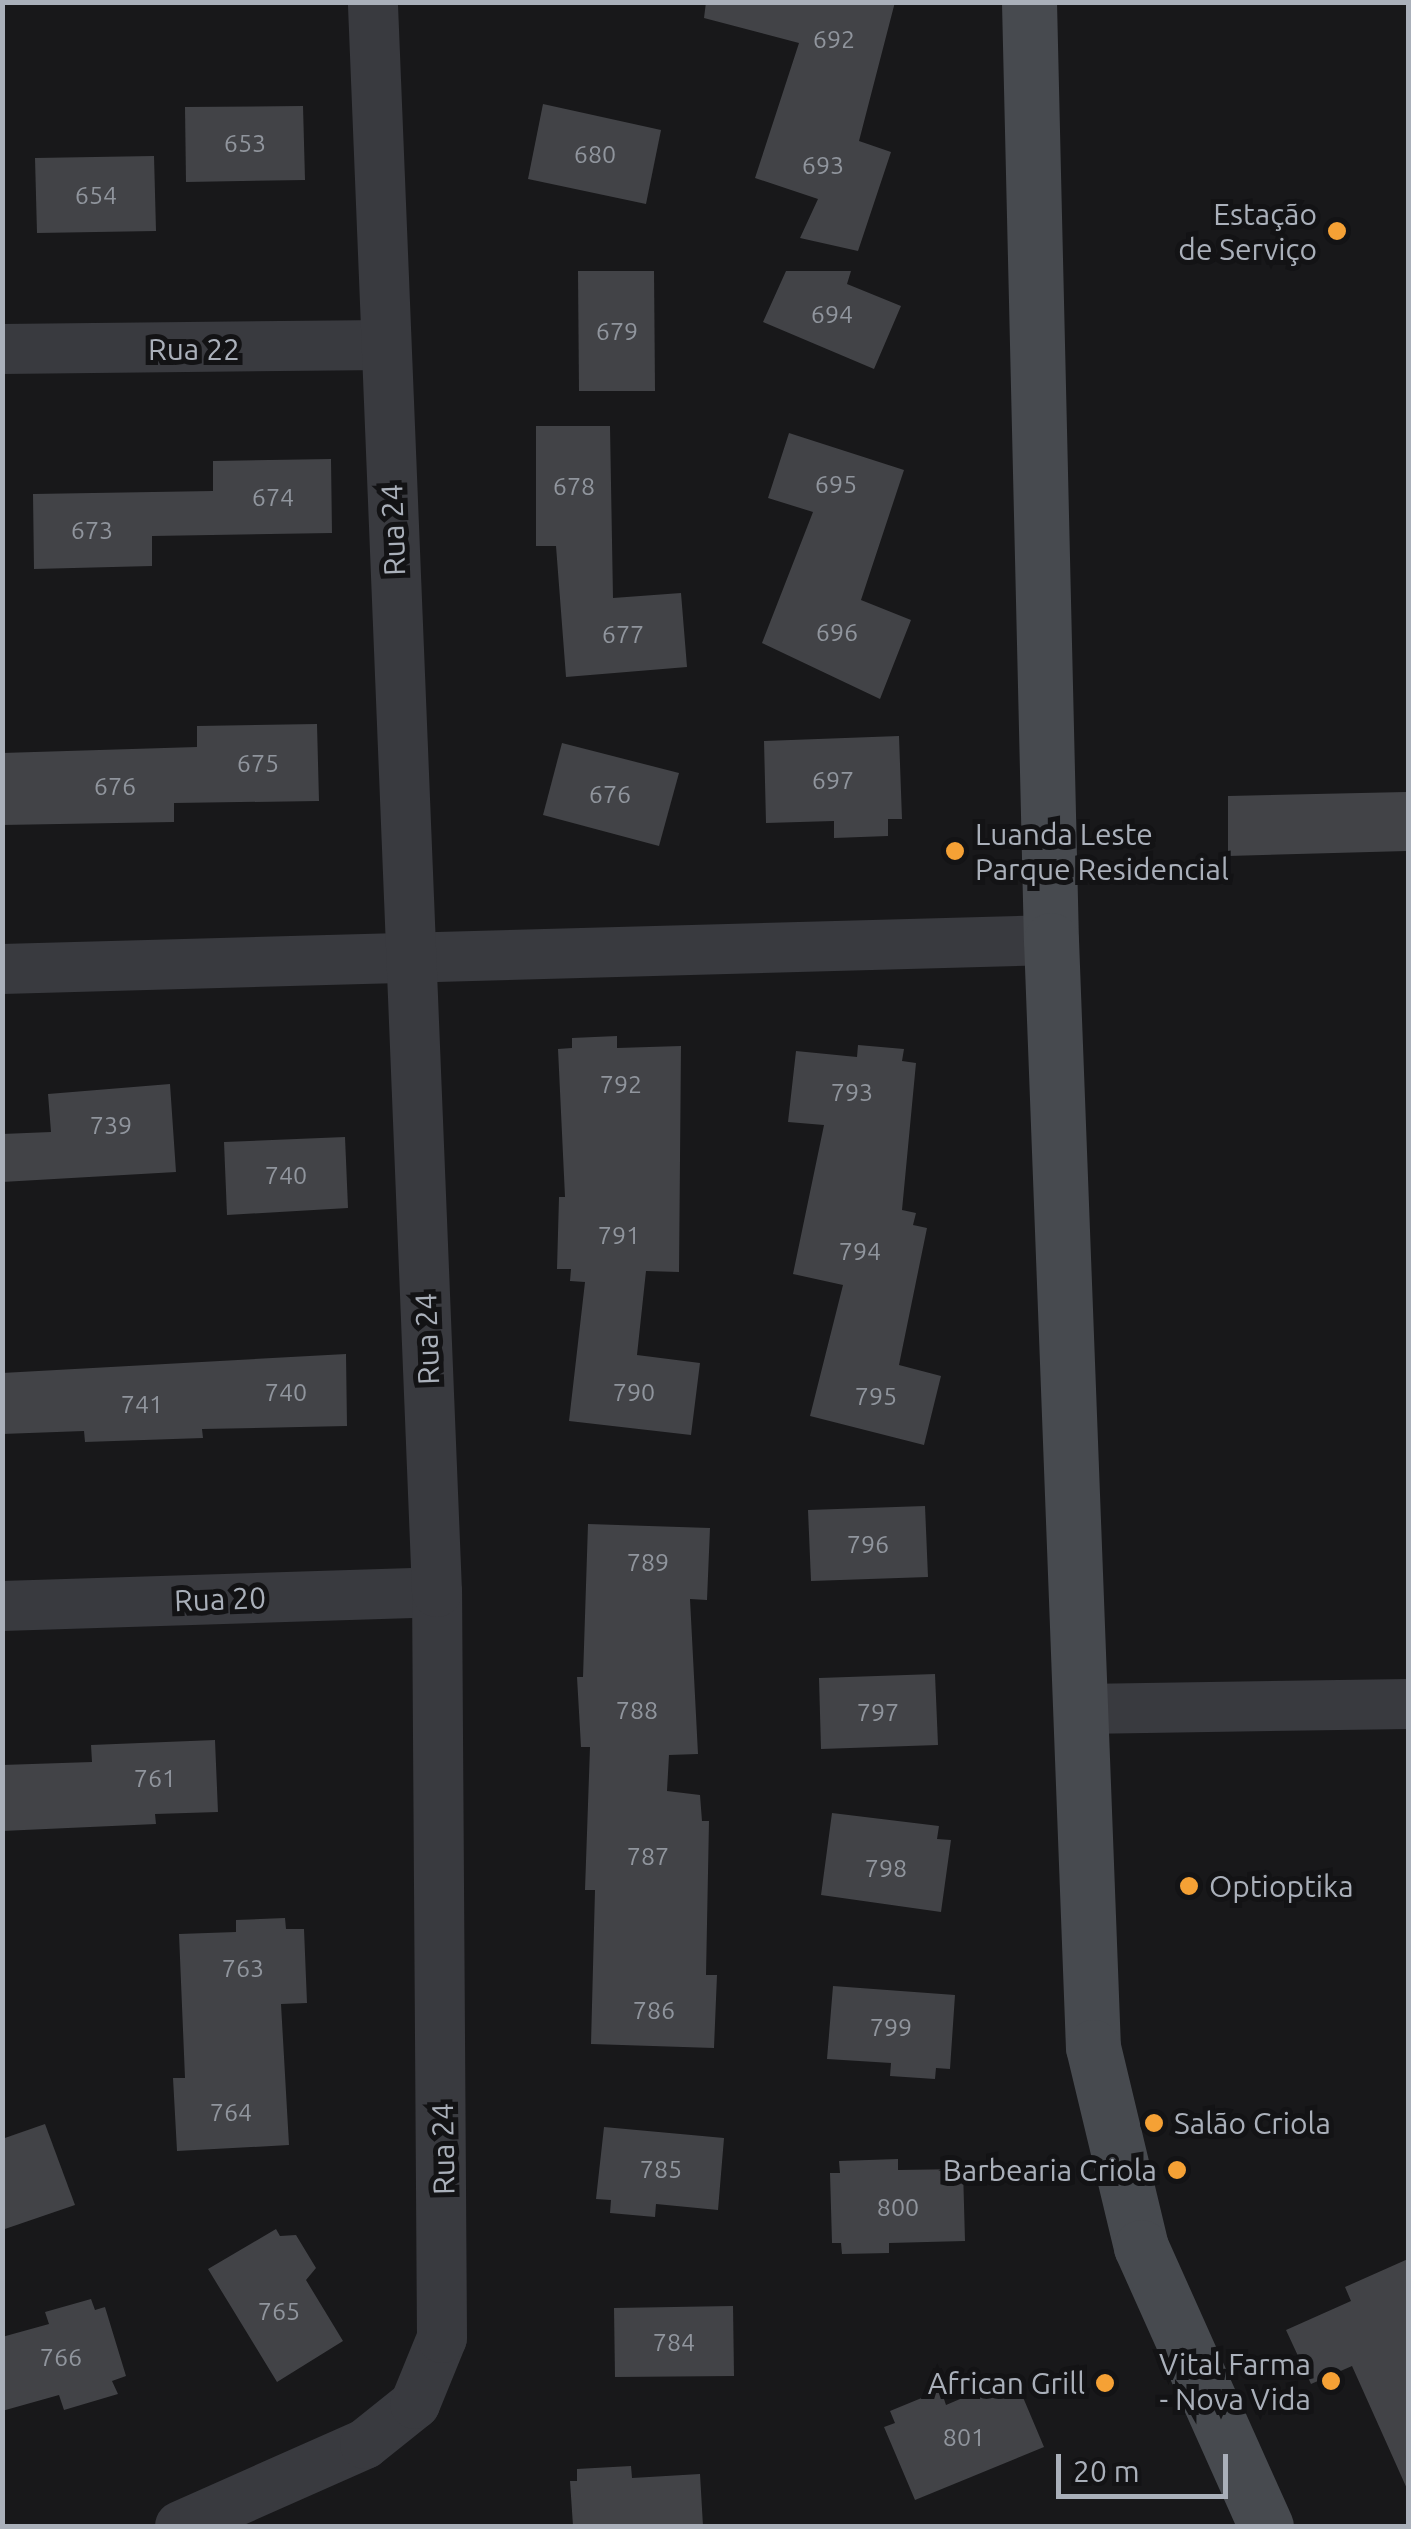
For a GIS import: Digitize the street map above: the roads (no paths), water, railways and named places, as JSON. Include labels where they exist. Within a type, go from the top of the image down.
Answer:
[{"type":"street","name":"Rua 24","points":[[180,2526],[365,2444],[416,2404],[442,2338],[437,1592],[372,2]]},
{"type":"street","points":[[1029,2],[1050,940],[1093,2047],[1106,2116],[1141,2247],[1266,2526]]},
{"type":"street","name":"Rua 22","points":[[2,349],[386,345]]},
{"type":"street","points":[[2,969],[1050,940]]},
{"type":"street","name":"Rua 20","points":[[2,1606],[437,1592]]},
{"type":"street","points":[[1082,1709],[1408,1704]]},
{"type":"place","name":"Estação de Serviço","points":[[1337,231]]},
{"type":"place","name":"Luanda Leste Parque Residencial","points":[[955,851]]},
{"type":"place","name":"Optioptika","points":[[1189,1886]]},
{"type":"place","name":"Salão Criola","points":[[1154,2123]]},
{"type":"place","name":"Barbearia Criola","points":[[1177,2170]]},
{"type":"place","name":"Vital Farma - Nova Vida","points":[[1331,2381]]},
{"type":"place","name":"African Grill","points":[[1105,2383]]}]
